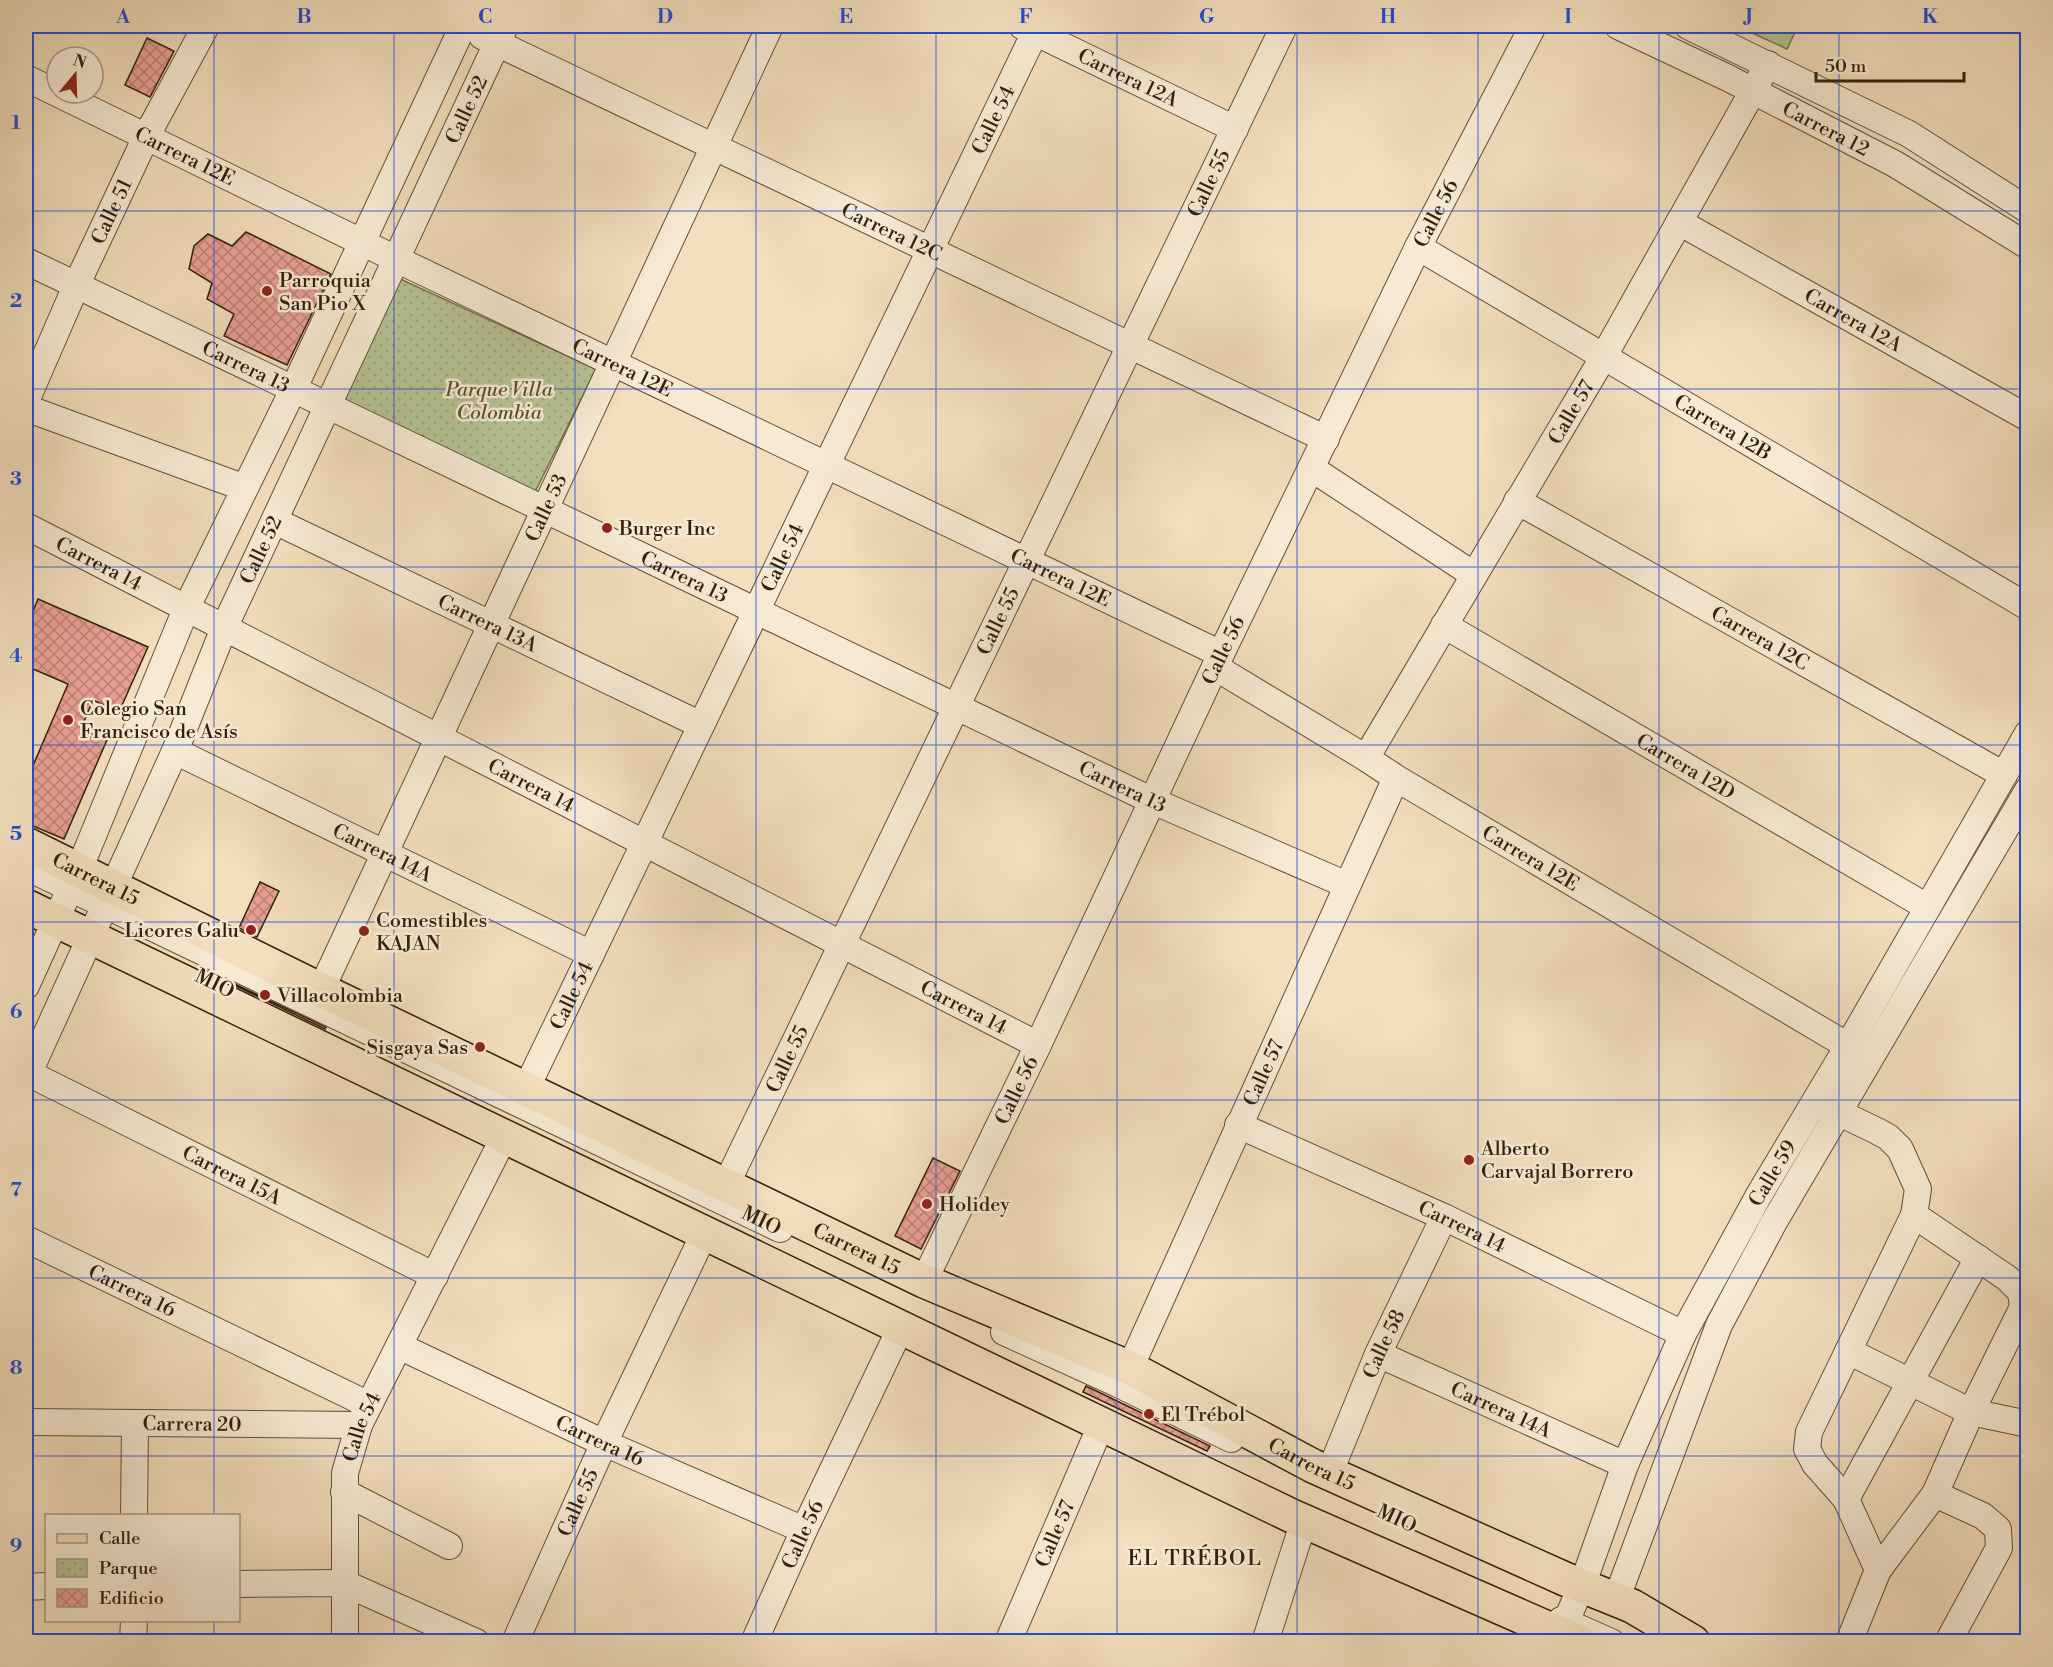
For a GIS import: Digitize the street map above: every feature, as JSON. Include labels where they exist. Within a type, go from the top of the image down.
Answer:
[{"type":"main road","name":"Carrera 15","points":[[26,844],[47,901]]},
{"type":"main road","name":"Carrera 15","points":[[47,901],[102,915],[321,990],[924,1281],[1130,1368],[1329,1474],[1573,1617]]},
{"type":"main road","name":"Carrera 15","points":[[47,901],[102,915],[504,1137],[1304,1521],[1573,1617],[1616,1600],[1632,1606],[1693,1641]]},
{"type":"street","name":"Calle 51","points":[[26,401],[76,286],[146,137],[206,26]]},
{"type":"street","name":"Carrera 12C","points":[[462,26],[500,34],[714,147],[1326,439]]},
{"type":"street","name":"Calle 52","points":[[26,986],[47,901],[293,390],[462,26]]},
{"type":"street","name":"Calle 53","points":[[321,990],[771,26]]},
{"type":"street","name":"Calle 55","points":[[726,1185],[1284,26]]},
{"type":"street","name":"Calle 56","points":[[924,1281],[1038,1045],[1218,661],[1418,247],[1533,26]]},
{"type":"street","name":"Carrera 12","points":[[1618,26],[1753,91],[1895,164],[2028,246]]},
{"type":"street","name":"Carrera 12","points":[[1688,26],[1909,134],[2028,210]]},
{"type":"street","name":"Carrera 12A","points":[[1032,28],[1235,129]]},
{"type":"street","name":"Calle 54","points":[[526,1089],[930,250],[1032,28]]},
{"type":"street","name":"Calle 52","points":[[27,1076],[35,1034],[102,915],[175,751],[224,628],[500,34]]},
{"type":"street","name":"Calle 57","points":[[1366,758],[1516,501],[1604,356],[1768,64]]},
{"type":"street","name":"Carrera 12E","points":[[26,78],[396,259],[1027,561],[1218,661],[1396,778],[1848,1046]]},
{"type":"street","name":"Carrera 12A","points":[[1679,222],[2028,418]]},
{"type":"street","name":"Carrera 12B","points":[[1418,247],[2028,607]]},
{"type":"street","name":"Carrera 13","points":[[26,261],[956,708],[1153,801],[1347,885]]},
{"type":"street","points":[[26,408],[245,488]]},
{"type":"street","points":[[1311,468],[1474,576]]},
{"type":"street","name":"Carrera 12C","points":[[1516,501],[2004,775]]},
{"type":"street","name":"Carrera 13A","points":[[275,521],[701,725]]},
{"type":"street","name":"Carrera 14","points":[[26,526],[1038,1045]]},
{"type":"street","name":"Carrera 12D","points":[[1444,625],[1927,907]]},
{"type":"street","name":"Calle 59","points":[[1573,1617],[1625,1465],[1688,1324],[1759,1195],[2004,775],[2024,747]]},
{"type":"street","name":"Carrera 14A","points":[[175,751],[591,954]]},
{"type":"street","name":"Calle 57","points":[[1130,1368],[1396,778]]},
{"type":"street","name":"Calle 59","points":[[1616,1600],[1719,1325],[1774,1222],[2028,790]]},
{"type":"street","points":[[26,867],[47,901]]},
{"type":"street","name":"MIO","points":[[102,915],[1118,1384],[1308,1478],[1573,1617],[1611,1641]]},
{"type":"street","name":"Carrera 15A","points":[[27,1076],[435,1276]]},
{"type":"street","points":[[1815,1101],[1888,1137],[1899,1149],[1918,1189],[1914,1215],[1809,1432],[1807,1449],[1815,1464],[1846,1499],[1878,1570]]},
{"type":"street","name":"Carrera 14","points":[[1238,1125],[1688,1324],[1719,1325]]},
{"type":"street","name":"Calle 54","points":[[345,1641],[345,1473],[364,1415],[504,1137]]},
{"type":"street","points":[[1849,1641],[1878,1570],[1935,1494],[1971,1412],[2023,1307],[2021,1292],[2007,1278],[1914,1215]]},
{"type":"street","name":"Calle 58","points":[[1329,1474],[1378,1354],[1444,1216]]},
{"type":"street","name":"Calle 55","points":[[515,1641],[604,1443],[704,1234]]},
{"type":"street","name":"Carrera 16","points":[[26,1239],[364,1415]]},
{"type":"street","points":[[1846,1499],[1978,1258]]},
{"type":"street","name":"Calle 56","points":[[754,1641],[900,1329]]},
{"type":"street","name":"Carrera 16","points":[[399,1346],[604,1443],[804,1530]]},
{"type":"street","points":[[1848,1352],[1971,1412],[2028,1424]]},
{"type":"street","name":"Carrera 14A","points":[[1378,1354],[1625,1465]]},
{"type":"street","name":"Carrera 20","points":[[26,1422],[135,1423],[364,1415]]},
{"type":"street","points":[[135,1423],[135,1514]]},
{"type":"street","name":"Calle 57","points":[[1008,1641],[1101,1425]]},
{"type":"street","points":[[344,1492],[449,1546]]},
{"type":"street","points":[[1935,1494],[1983,1516],[1998,1529],[1999,1548],[1948,1641]]},
{"type":"street","points":[[1265,1641],[1304,1521]]},
{"type":"street","points":[[240,1584],[344,1583],[476,1641]]},
{"type":"street","points":[[26,1587],[45,1586]]},
{"type":"street","name":"MIO","points":[[1573,1617],[1626,1621],[1663,1641]]},
{"type":"street","points":[[133,1641],[134,1622]]},
{"type":"green space","points":[[1737,26],[1798,26],[1787,49]]},
{"type":"green space","name":"Parque Villa Colombia","points":[[398,278],[596,369],[534,494],[342,401]]},
{"type":"building","points":[[147,38],[174,51],[150,97],[125,85]]},
{"type":"building","name":"Parroquia San Pio X","points":[[246,232],[331,274],[287,365],[224,336],[234,314],[207,299],[212,283],[189,269],[194,246],[208,234],[232,246]]},
{"type":"building","name":"Colegio San Francisco de Asís","points":[[38,599],[148,647],[119,712],[93,700],[81,729],[107,740],[64,839],[26,823],[26,782],[68,684],[26,666],[26,628]]},
{"type":"building","points":[[260,882],[279,891],[257,937],[239,928]]},
{"type":"building","points":[[203,969],[326,1027],[325,1029]]},
{"type":"building","name":"Holidey","points":[[933,1158],[960,1171],[921,1249],[895,1236]]},
{"type":"building","points":[[1086,1386],[1210,1446],[1207,1451],[1083,1392]]},
{"type":"place","name":"Parroquia San Pio X","points":[[267,291]]},
{"type":"place","name":"Burger Inc","points":[[607,528]]},
{"type":"place","name":"Colegio San Francisco de Asís","points":[[68,720]]},
{"type":"place","name":"Licores Galu","points":[[251,930]]},
{"type":"place","name":"Comestibles KAJAN","points":[[364,931]]},
{"type":"place","name":"Villacolombia","points":[[265,995]]},
{"type":"place","name":"Sisgaya Sas","points":[[480,1047]]},
{"type":"place","name":"Alberto Carvajal Borrero","points":[[1469,1160]]},
{"type":"place","name":"Holidey","points":[[927,1204]]},
{"type":"place","name":"El Trébol","points":[[1149,1414]]},
{"type":"district","name":"EL TRÉBOL","points":[[1195,1558]]}]
